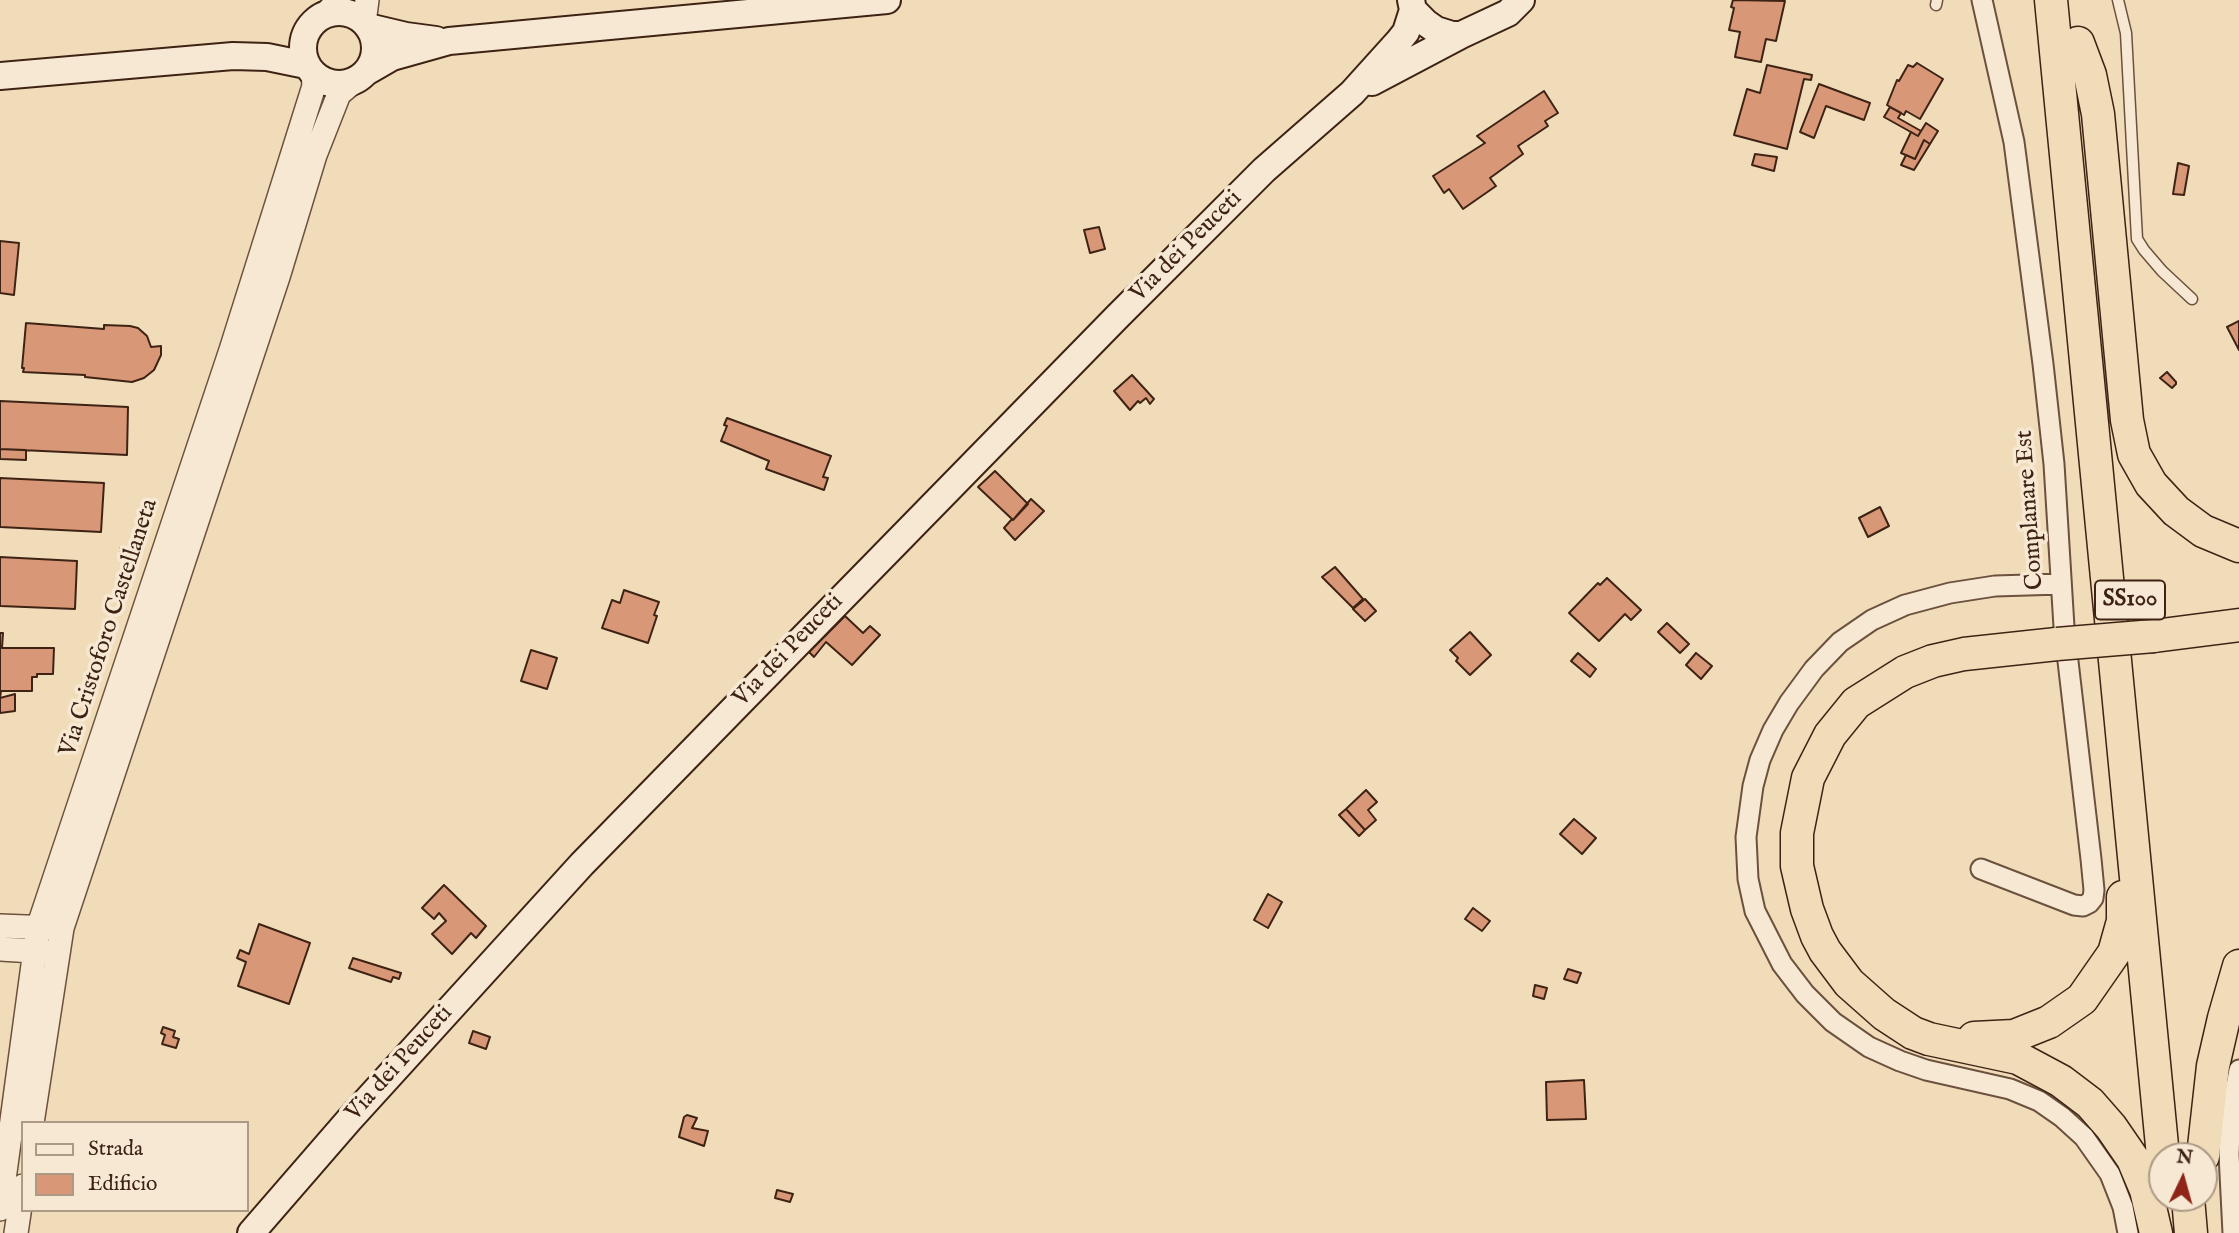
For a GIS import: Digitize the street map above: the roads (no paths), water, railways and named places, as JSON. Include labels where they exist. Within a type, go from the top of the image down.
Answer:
[{"type":"highway","name":"SS100","points":[[2052,0],[2067,44],[2115,451],[2183,1142]]},
{"type":"highway","name":"SS100","points":[[2074,0],[2067,44],[2096,467],[2162,1142]]},
{"type":"highway","name":"SS100","points":[[2067,44],[2090,75],[2098,114],[2127,420],[2134,454],[2151,484],[2176,511],[2203,531],[2239,546]]},
{"type":"highway","name":"SS100","points":[[1897,1023],[1965,1037],[2014,1037],[2049,1022],[2082,999],[2104,970],[2117,945],[2124,903],[2092,589],[2096,467]]},
{"type":"highway","name":"SS100","points":[[2156,1233],[2146,1190],[2133,1159],[2090,1103],[2061,1081],[2018,1058],[1928,1039],[1913,1033],[1860,994],[1837,968],[1825,951],[1807,909],[1797,866],[1799,814],[1808,778],[1830,735],[1850,709],[1871,692],[1905,673],[1933,661],[1964,654],[2239,625]]},
{"type":"highway","points":[[2205,1142],[2213,1066],[2239,966]]},
{"type":"highway","points":[[2168,1212],[2170,1233]]},
{"type":"highway","points":[[2190,1212],[2192,1233]]},
{"type":"highway","points":[[2205,1212],[2207,1233]]},
{"type":"main road","points":[[0,76],[233,55],[267,57],[310,69],[323,80],[334,84],[346,83],[392,58],[449,41],[887,0]]},
{"type":"main road","name":"Via dei Peuceti","points":[[1352,93],[1515,7],[1542,0]]},
{"type":"main road","points":[[1411,4],[1426,23],[1436,30],[1461,35]]},
{"type":"main road","name":"Via dei Peuceti","points":[[251,1233],[349,1120],[582,864],[1118,316],[1264,170],[1352,93],[1406,32],[1411,4]]},
{"type":"main road","points":[[233,55],[323,15],[337,12],[366,17],[406,36],[449,41]]},
{"type":"main road","points":[[310,69],[303,53],[303,42],[323,15]]},
{"type":"main road","points":[[361,75],[372,62],[375,51],[366,17]]},
{"type":"street","name":"Complanare Est","points":[[1981,869],[2074,905],[2083,906],[2093,898],[2061,584],[2054,464],[2043,364],[2014,142],[1982,0]]},
{"type":"street","points":[[0,61],[45,72]]},
{"type":"street","name":"Via Cristoforo Castellaneta","points":[[32,1121],[46,951],[38,928],[231,350],[314,86],[310,69]]},
{"type":"street","name":"Via Cristoforo Castellaneta","points":[[0,1209],[46,951],[62,928],[274,290],[315,155],[340,94],[361,75]]},
{"type":"street","points":[[2061,584],[1995,586],[1950,593],[1905,605],[1871,620],[1840,642],[1814,669],[1789,702],[1760,760],[1752,786],[1746,837],[1748,879],[1755,911],[1782,964],[1805,994],[1833,1022],[1869,1047],[1900,1061],[1926,1070],[2010,1089],[2039,1101],[2062,1116],[2084,1137],[2110,1174],[2123,1207],[2128,1233]]},
{"type":"street","points":[[0,926],[62,928]]},
{"type":"street","points":[[0,949],[46,951]]},
{"type":"street","points":[[2233,1233],[2229,1154],[2231,1113],[2239,1070]]},
{"type":"street","points":[[16,1233],[21,1199]]},
{"type":"lane","points":[[2118,0],[2126,33],[2137,239],[2162,271],[2192,299]]}]
